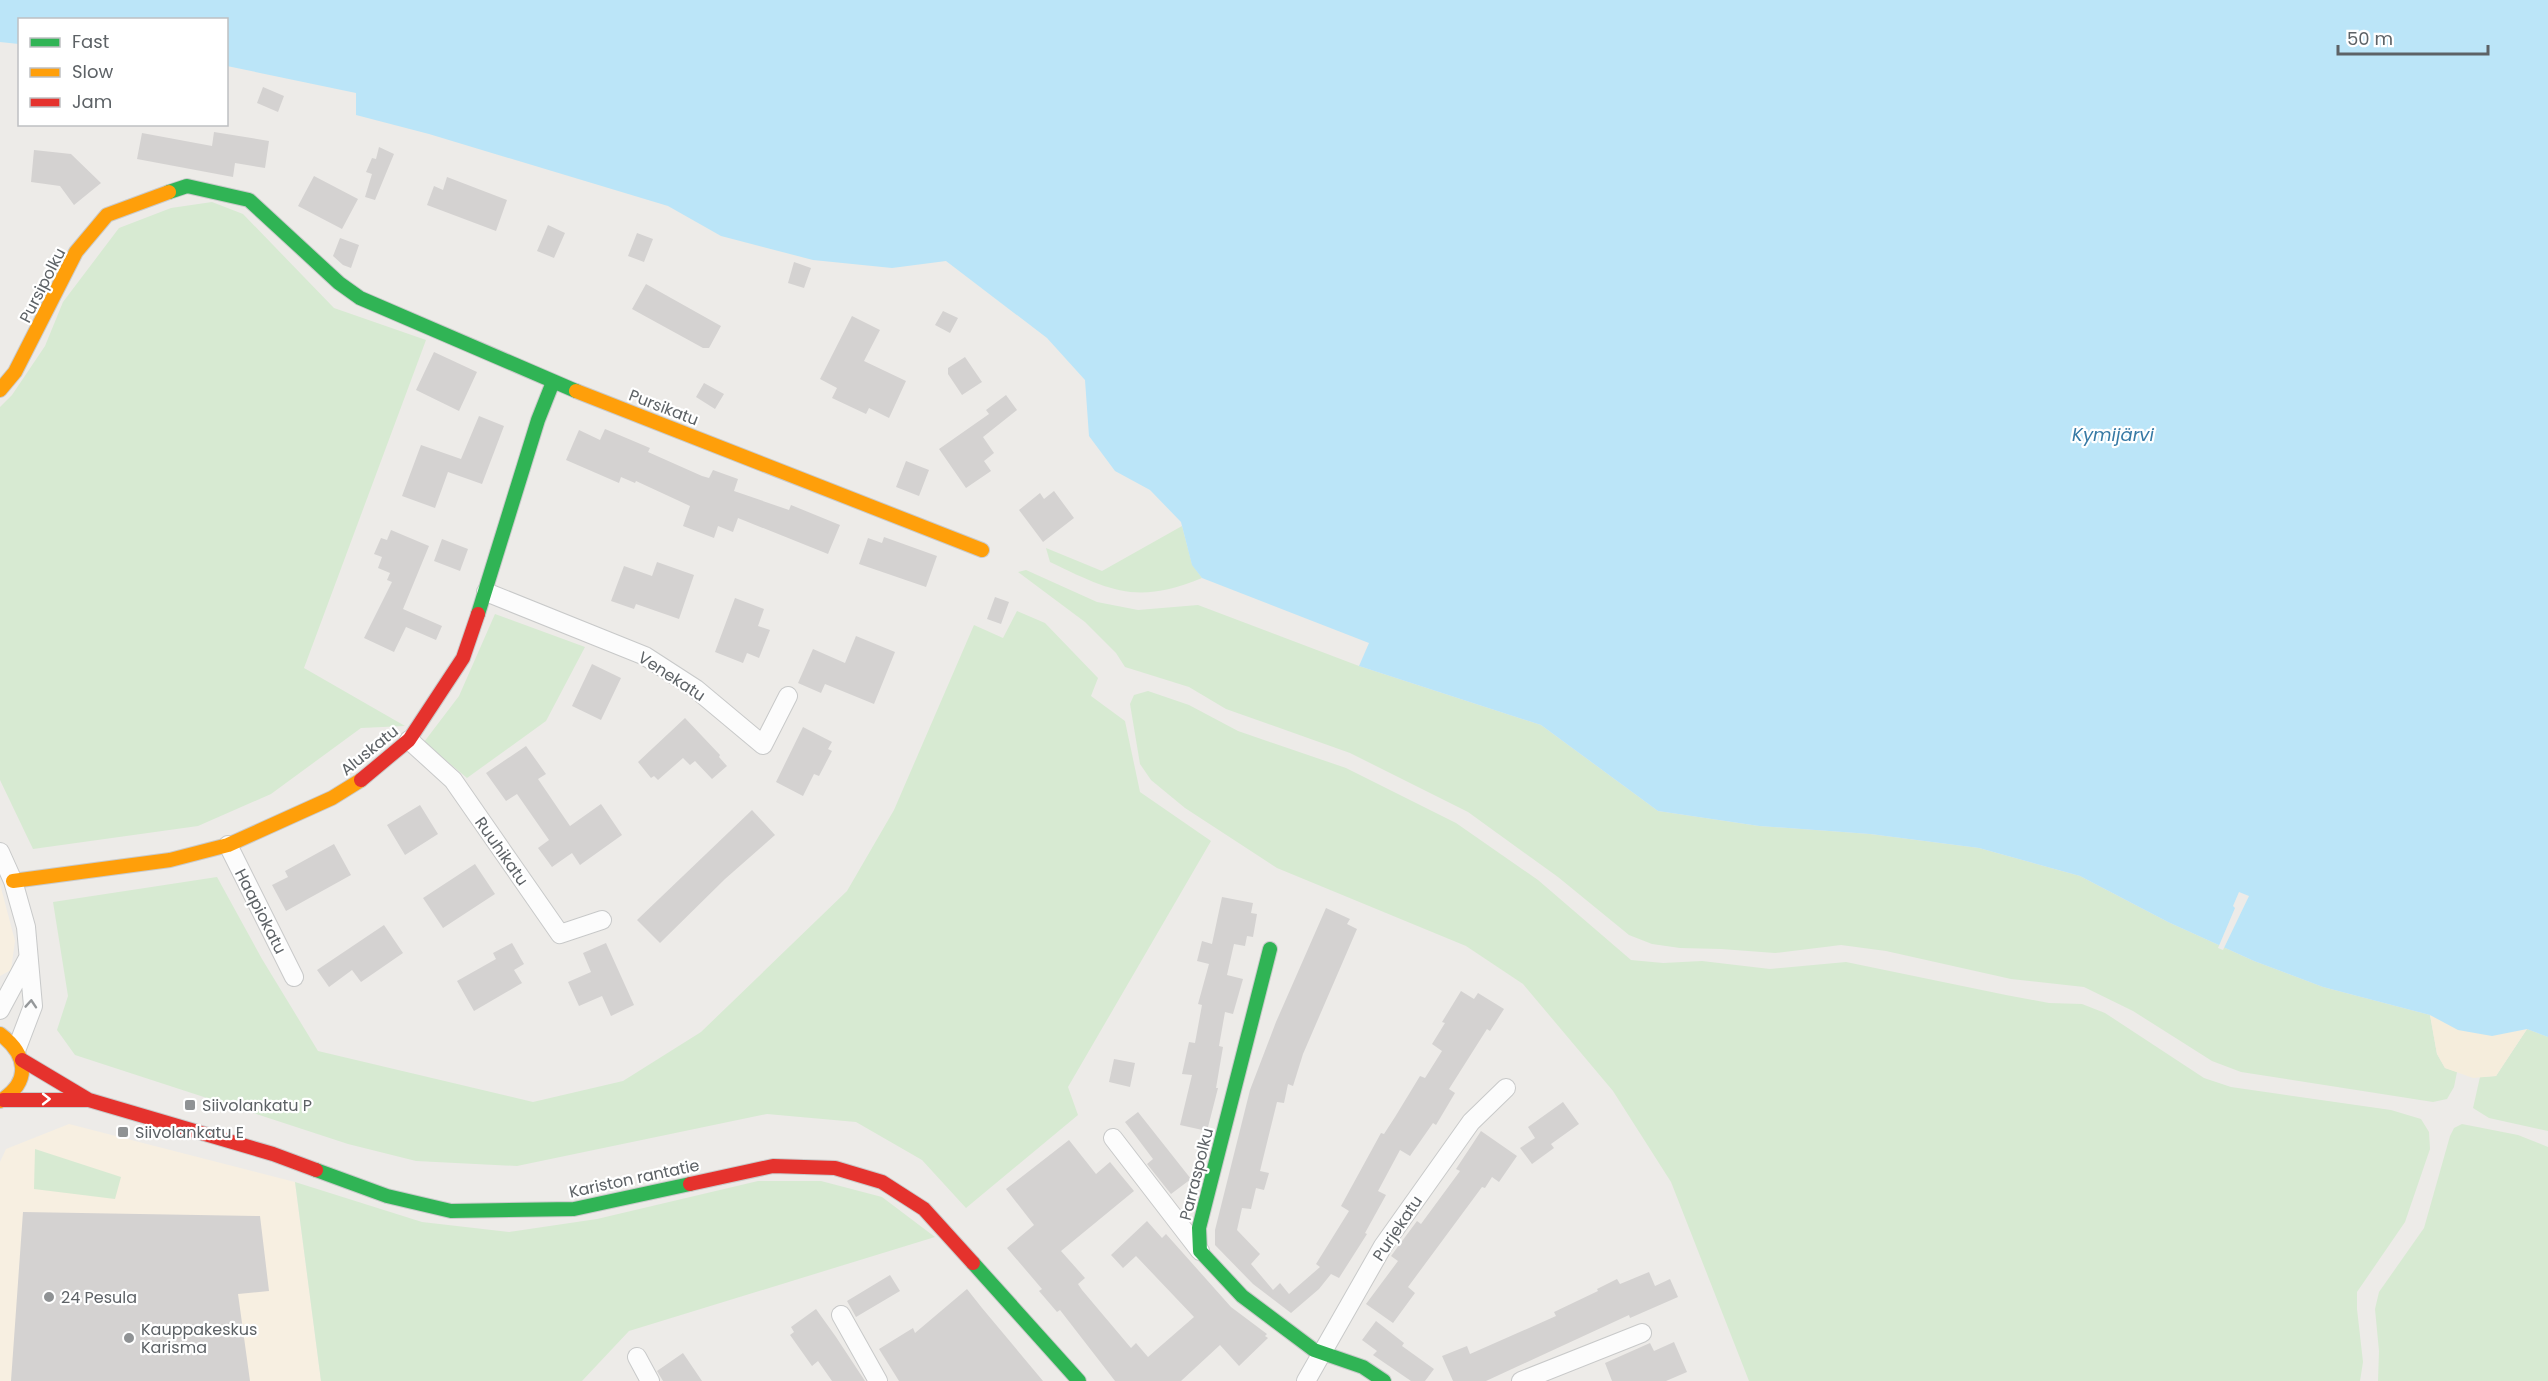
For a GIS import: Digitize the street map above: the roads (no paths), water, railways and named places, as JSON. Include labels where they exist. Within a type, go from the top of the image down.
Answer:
[{"type":"street","name":"Pursipolku","points":[[0,390],[15,372],[76,252],[107,215],[187,186],[249,200],[339,283]]},
{"type":"street","name":"Pursikatu","points":[[339,283],[360,298],[553,382],[982,550]]},
{"type":"street","name":"Aluskatu","points":[[13,881],[170,860],[228,845],[332,798],[372,772],[409,740],[463,658],[486,592],[538,420],[553,382]]},
{"type":"street","name":"Venekatu","points":[[486,592],[645,656],[696,689],[763,745],[788,696]]},
{"type":"street","name":"Ruuhikatu","points":[[409,740],[453,780],[560,934],[602,920]]},
{"type":"street","name":"Haapiokatu","points":[[228,845],[294,977]]},
{"type":"street","points":[[0,852],[13,881],[26,927],[33,1006],[20,1054],[23,1072],[12,1093],[1,1101]]},
{"type":"street","name":"Parraspolku","points":[[1200,1251],[1199,1228],[1270,949]]},
{"type":"street","points":[[0,1010],[28,958]]},
{"type":"street","name":"Kariston rantatie","points":[[0,1034],[10,1040],[20,1054],[89,1100]]},
{"type":"street","name":"Purjekatu","points":[[1306,1381],[1383,1246],[1471,1122],[1506,1088]]},
{"type":"street","name":"Kariston rantatie","points":[[1,1101],[89,1100],[273,1154],[387,1196],[451,1211],[574,1209],[773,1166],[835,1168],[882,1182],[924,1209],[1079,1381]]},
{"type":"street","points":[[1113,1138],[1200,1251],[1242,1296],[1314,1350],[1363,1367],[1384,1381]]},
{"type":"street","points":[[841,1315],[878,1381]]},
{"type":"street","points":[[1521,1381],[1642,1334]]},
{"type":"street","points":[[637,1357],[650,1381]]},
{"type":"water","name":"Kymijärvi","points":[[0,0],[2548,0],[2548,1037],[2527,1029],[2492,1036],[2458,1030],[2430,1015],[2323,987],[2254,961],[2168,922],[2080,876],[1979,848],[1870,834],[1759,826],[1658,811],[1541,725],[1359,666],[1369,643],[1202,578],[1192,565],[1181,522],[1150,490],[1115,471],[1089,436],[1085,380],[1047,338],[946,261],[892,268],[813,260],[721,236],[668,206],[429,134],[356,115],[356,93],[228,66],[228,18],[18,18],[18,44],[0,42]]},
{"type":"place","name":"Siivolankatu P","points":[[190,1105]]},
{"type":"place","name":"Siivolankatu E","points":[[123,1132]]},
{"type":"place","name":"24 Pesula","points":[[49,1297]]},
{"type":"place","name":"Kauppakeskus Karisma","points":[[129,1338]]}]
